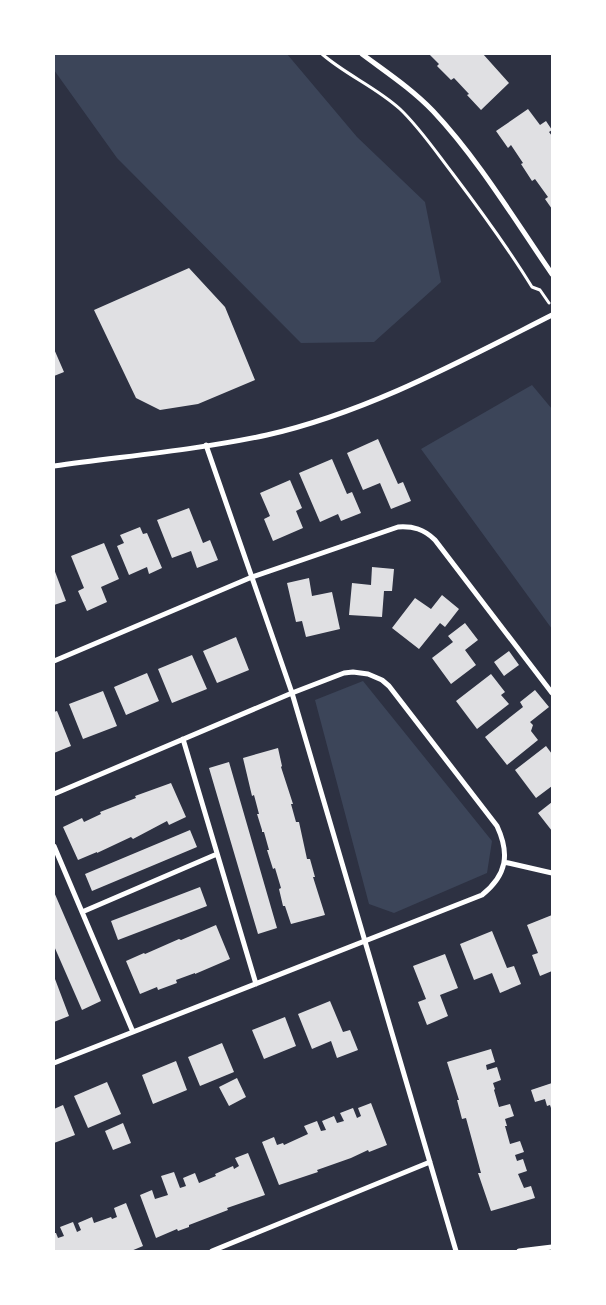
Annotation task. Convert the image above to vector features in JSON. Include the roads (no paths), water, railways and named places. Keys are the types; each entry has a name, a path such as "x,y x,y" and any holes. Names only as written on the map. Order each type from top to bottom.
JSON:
{"street":[{"path":"362,54 413,92 464,146 552,274"},
{"path":"54,466 206,445 268,434 328,417 387,395 443,370 552,315"},
{"path":"206,445 292,693 456,1251"},
{"path":"54,660 252,578 398,527 409,526 419,528 435,540 552,692"},
{"path":"54,794 292,693 353,672 368,674 382,680 389,686 497,826 504,841 504,862 498,878 492,888 482,895 54,1062"},
{"path":"182,739 256,984"},
{"path":"54,846 133,1032"},
{"path":"82,912 217,854"},
{"path":"504,862 552,873"},
{"path":"212,1251 430,1162"},
{"path":"519,1251 552,1247"}]}
